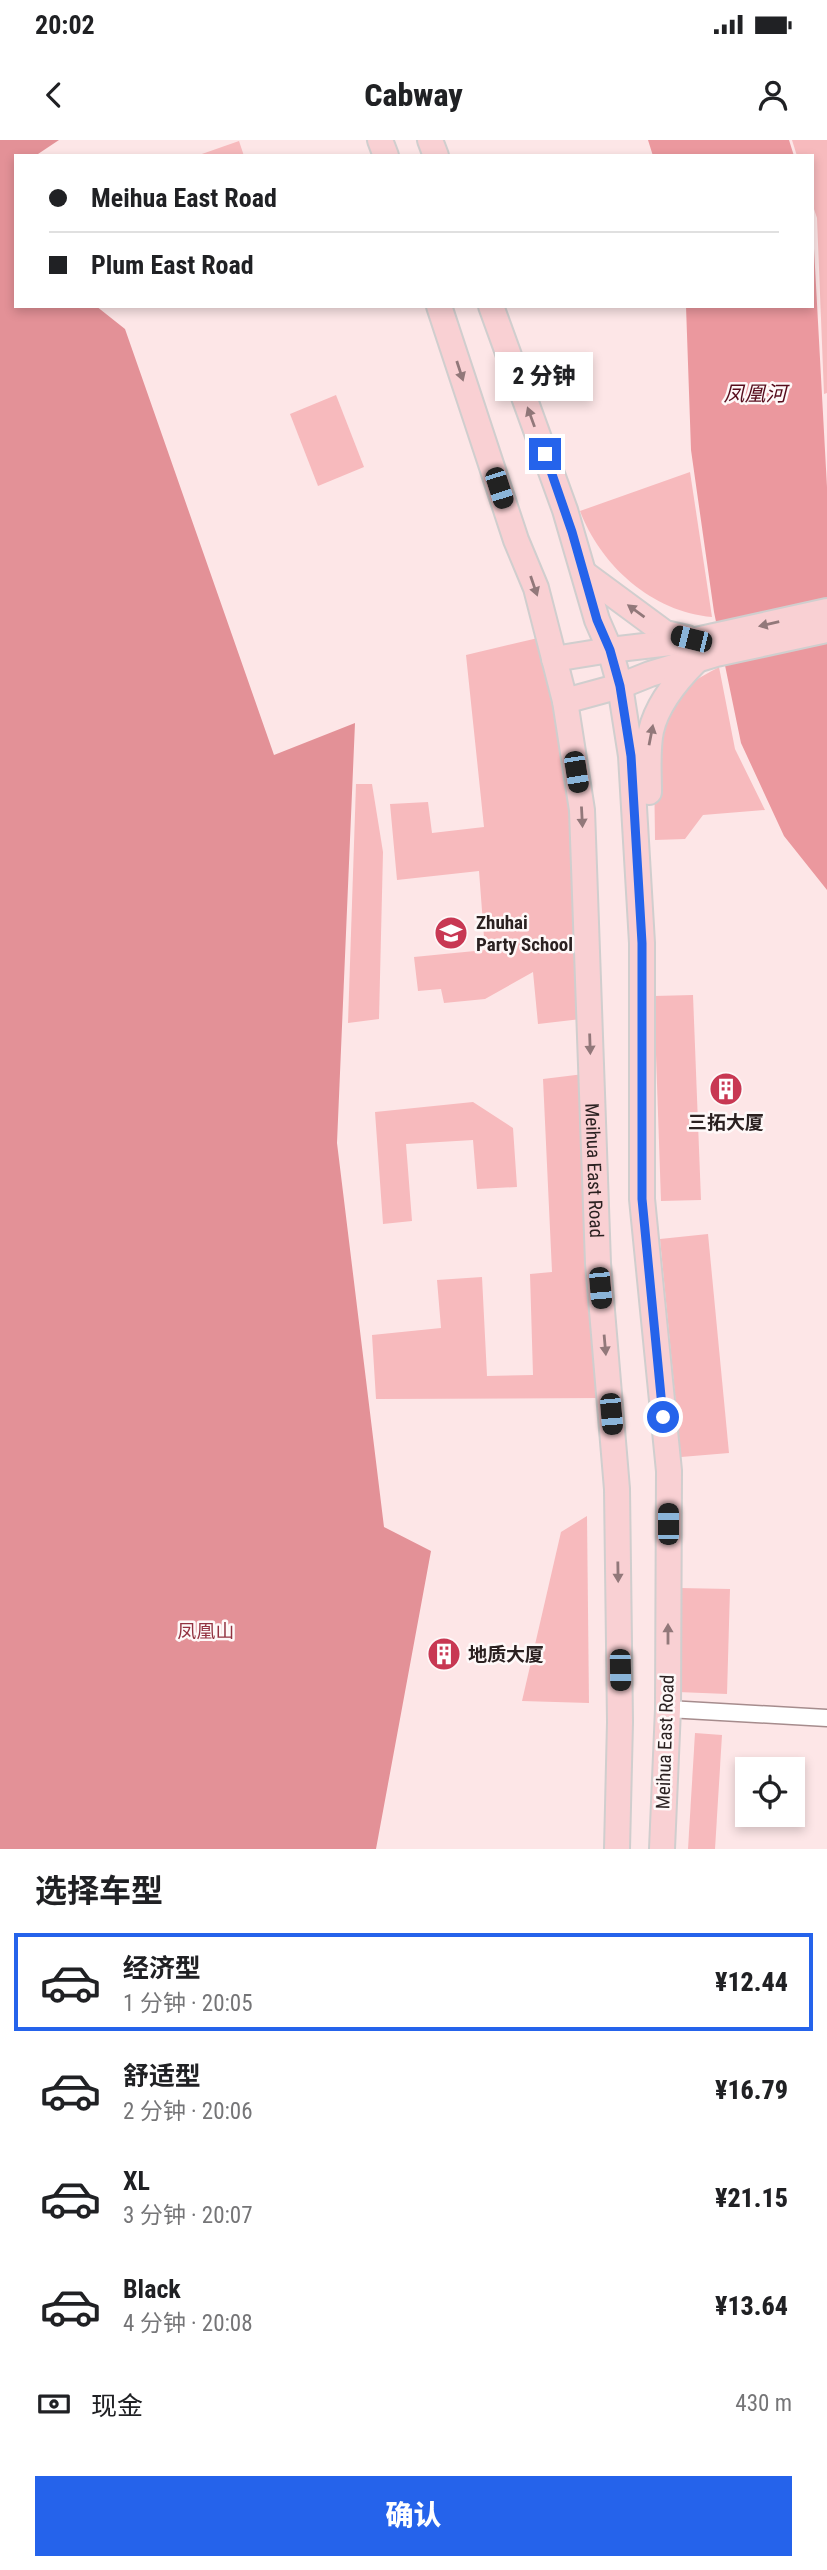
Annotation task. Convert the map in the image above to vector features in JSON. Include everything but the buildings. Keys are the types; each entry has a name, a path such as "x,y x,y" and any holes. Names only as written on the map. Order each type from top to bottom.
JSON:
{"main road":[{"name":"Meihua East Road","path":"440,308 516,540 536,588 565,701 582,810 598,1263 617,1489 620,1722 617,1849"},
{"path":"492,308 565,510 597,620 610,650 620,686 631,756 639,901"},
{"path":"585,574 665,633 704,648"},
{"path":"565,701 620,686 704,648 827,611"},
{"path":"554,659 610,650 704,648 827,630"},
{"path":"639,901 649,827 649,745 652,727 679,679 704,648"},
{"name":"Meihua East Road","path":"639,901 642,943 642,1199 668,1471 667,1709 662,1849"}],"street":[{"path":"667,1709 827,1718"}],"shaded area":[{"path":"792,140 827,140 827,393 824,394 817,218 814,209 814,154 796,154"},
{"path":"239,141 243,154 202,154"},
{"path":"336,395 364,467 318,486 290,414"},
{"path":"690,472 712,617 669,606 631,583 601,550 580,511"},
{"path":"538,638 559,703 570,813 581,1019 538,1024 533,972 485,999 444,1003 441,989 418,991 414,957 485,950 479,871 397,880 390,804 428,802 432,833 484,827 466,655"},
{"path":"719,667 735,749 765,810 703,815 685,839 655,840 656,761 666,724 674,706 690,685"},
{"path":"356,784 372,784 383,852 379,1019 348,1023"},
{"path":"693,995 701,1200 661,1201 654,996"},
{"path":"584,1074 601,1398 376,1399 372,1335 441,1328 437,1280 482,1277 487,1376 533,1375 530,1274 552,1272 543,1079"},
{"path":"473,1102 513,1128 517,1187 477,1189 473,1140 406,1144 412,1221 383,1224 375,1112"},
{"path":"708,1234 729,1453 681,1457 660,1239"},
{"path":"587,1516 589,1703 522,1701 561,1532"},
{"path":"680,1588 730,1589 727,1694 678,1692"},
{"path":"695,1733 722,1735 715,1849 688,1849"}],"green space":[{"name":"凤凰山","path":"0,140 59,140 38,154 14,154 14,308 99,308 125,329 274,755 355,723 337,1143 384,1527 431,1551 376,1849 0,1849"}],"water":[{"path":"648,140 789,140 793,154 652,154"},
{"name":"凤凰河","path":"814,249 827,487 827,890 784,836 741,743 714,612 691,450 686,308 814,308"}],"place":[{"name":"Zhuhai Party School","path":"451,933"},
{"name":"三拓大厦","path":"726,1089"},
{"name":"地质大厦","path":"444,1654"}],"route":[{"path":"545,454 572,532 597,620 610,650 620,686 631,756 642,943 642,1199 663,1417"}]}
